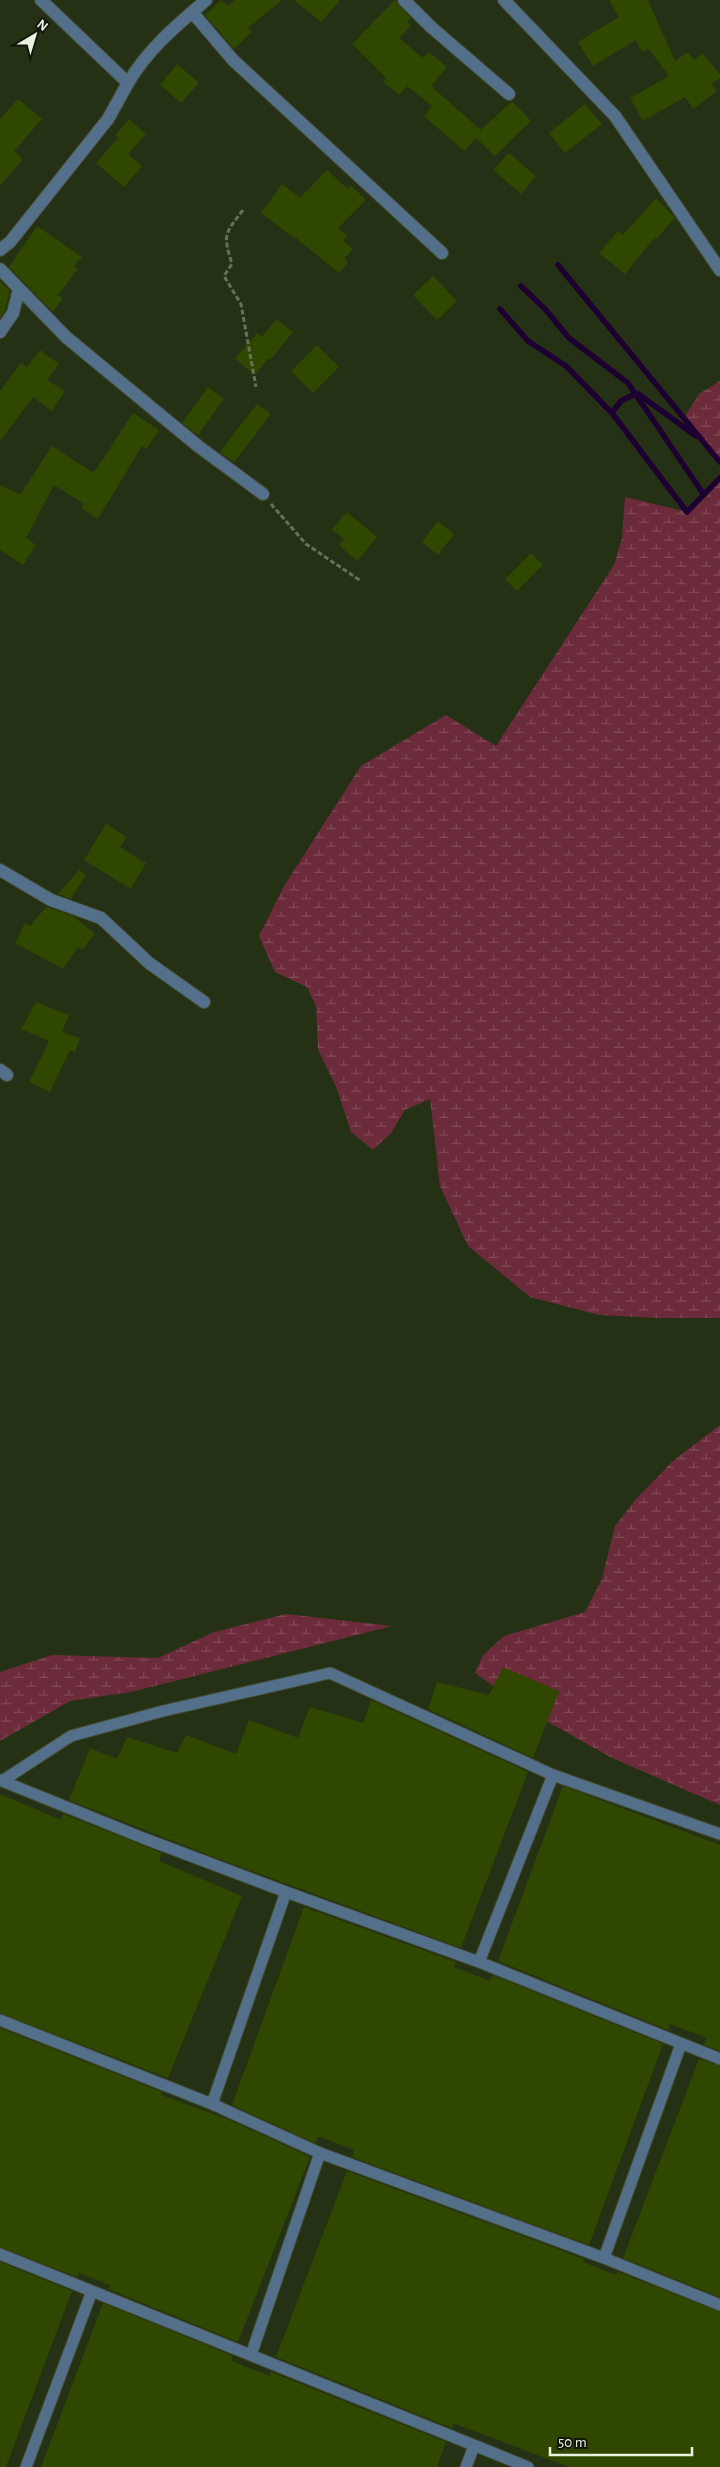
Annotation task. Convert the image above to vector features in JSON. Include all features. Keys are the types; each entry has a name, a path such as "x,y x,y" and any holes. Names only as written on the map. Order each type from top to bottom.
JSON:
{"street":[{"path":"42,0 128,83"},
{"path":"0,250 10,242 108,119 142,60 206,0"},
{"path":"404,0 431,27 509,94"},
{"path":"504,0 615,116 720,270"},
{"path":"192,12 233,60 442,253"},
{"path":"0,268 66,337 198,446 263,494"},
{"path":"0,332 13,313 19,289"},
{"path":"0,870 51,900 101,918 149,963 204,1002"}],"lane":[{"path":"1,1781 71,1736 163,1711 330,1672 553,1775 720,1834"},
{"path":"479,1962 553,1775"},
{"path":"1,1781 143,1838 479,1962 720,2059"},
{"path":"212,2104 286,1892"},
{"path":"0,2020 212,2104 320,2153 604,2258 720,2305"},
{"path":"604,2258 681,2044"},
{"path":"250,2355 320,2153"},
{"path":"0,2254 528,2467"},
{"path":"26,2467 92,2291"},
{"path":"466,2467 474,2446"}],"path":[{"path":"242,210 228,229 225,240 232,264 224,276 241,304 256,387"},
{"path":"263,494 306,544 360,581"}],"green space":[{"path":"720,381 720,462 684,418 699,394"},
{"path":"720,478 720,1318 658,1318 599,1315 530,1297 468,1246 440,1186 430,1099 405,1110 391,1133 373,1150 351,1132 337,1089 318,1049 316,1006 307,987 275,972 259,936 284,886 361,766 446,715 496,746 614,565 622,538 625,497 687,512"},
{"path":"720,1425 720,1805 610,1757 529,1711 475,1673 483,1655 504,1636 585,1612 602,1579 615,1526 636,1499 674,1460"},
{"path":"286,1614 392,1626 131,1692 70,1701 0,1741 0,1672 52,1655 158,1658 214,1632"}],"building":[{"path":"221,0 228,6 235,0 282,0 248,28 252,32 234,49 205,15"},
{"path":"294,0 340,0 321,22"},
{"path":"395,0 411,18 407,22 411,26 399,38 423,58 429,52 447,67 431,86 481,130 512,101 531,121 495,156 476,138 464,151 424,116 432,106 407,86 399,95 383,82 386,78 352,44"},
{"path":"609,0 648,0 675,61 688,52 694,60 703,53 720,75 720,78 712,84 717,91 693,109 685,97 643,121 630,98 669,76 649,49 642,52 636,40 593,66 578,42 619,17"},
{"path":"177,64 199,83 181,103 160,85"},
{"path":"18,99 42,119 14,151 23,159 0,186 0,119"},
{"path":"585,104 602,124 565,153 549,133"},
{"path":"129,119 146,134 128,154 142,166 124,187 96,163 118,138 115,135"},
{"path":"509,153 536,176 521,194 493,170"},
{"path":"327,170 348,189 351,185 366,200 338,228 347,236 343,241 353,249 345,258 348,262 339,273 296,238 261,213 282,184 300,198"},
{"path":"656,198 675,218 656,239 655,237 625,274 599,253 618,231 623,235"},
{"path":"37,226 82,257 74,266 78,269 58,295 63,298 53,312 9,267"},
{"path":"433,276 457,301 437,320 413,295"},
{"path":"0,281 10,291 5,310 0,318"},
{"path":"276,319 293,332 271,359 269,358 254,375 235,358 257,333 262,337"},
{"path":"317,345 339,367 313,393 291,371"},
{"path":"40,350 59,364 47,380 65,391 52,411 33,397 0,441 0,391 21,363 27,367"},
{"path":"208,387 224,399 198,435 182,423"},
{"path":"257,404 271,414 234,462 220,452"},
{"path":"133,413 159,430 147,449 142,446 98,519 81,508 84,504 54,485 26,538 36,545 23,565 0,550 0,485 20,495 52,446 92,472 95,471"},
{"path":"347,512 377,537 357,561 339,545 344,539 332,529"},
{"path":"438,521 454,534 438,555 422,542"},
{"path":"531,553 543,565 517,591 505,579"},
{"path":"106,824 127,837 120,847 146,863 131,889 84,860"},
{"path":"79,870 86,875 71,899 58,894"},
{"path":"46,907 73,916 95,934 82,950 78,947 63,969 15,943 25,923 30,926"},
{"path":"36,1002 69,1015 62,1032 80,1038 75,1052 70,1050 50,1092 29,1082 49,1041 21,1029"},
{"path":"503,1667 559,1691 533,1758 428,1709 437,1682 489,1695"},
{"path":"371,1700 528,1772 461,1948 211,1856 69,1800 90,1748 117,1759 127,1737 177,1753 186,1735 236,1754 249,1720 298,1738 310,1707 363,1723"},
{"path":"563,1786 720,1845 720,2051 704,2045 707,2038 670,2024 668,2030 498,1961"},
{"path":"0,1794 61,1820 63,1814 162,1853 159,1861 242,1896 168,2078 0,2013"},
{"path":"304,1907 456,1962 454,1967 490,1981 492,1975 663,2044 589,2245 352,2157 354,2150 318,2136 315,2143 232,2105"},
{"path":"0,2028 162,2092 161,2095 227,2119 310,2157 238,2342 108,2289 110,2285 79,2273 77,2277 0,2247"},
{"path":"699,2059 720,2066 720,2297 623,2258"},
{"path":"347,2171 584,2259 583,2262 616,2275 618,2272 720,2312 720,2467 569,2467 453,2423 452,2428 276,2357"},
{"path":"0,2262 72,2291 6,2467 0,2467"},
{"path":"103,2303 233,2356 231,2361 270,2376 271,2372 446,2442 437,2467 41,2467"}],"waterway":[{"path":"558,265 720,462"},
{"path":"521,286 546,310 569,338 628,383 704,495"},
{"path":"500,309 528,341 566,366 612,413 687,512 720,478"},
{"path":"612,413 621,401 637,393 696,436"}]}
